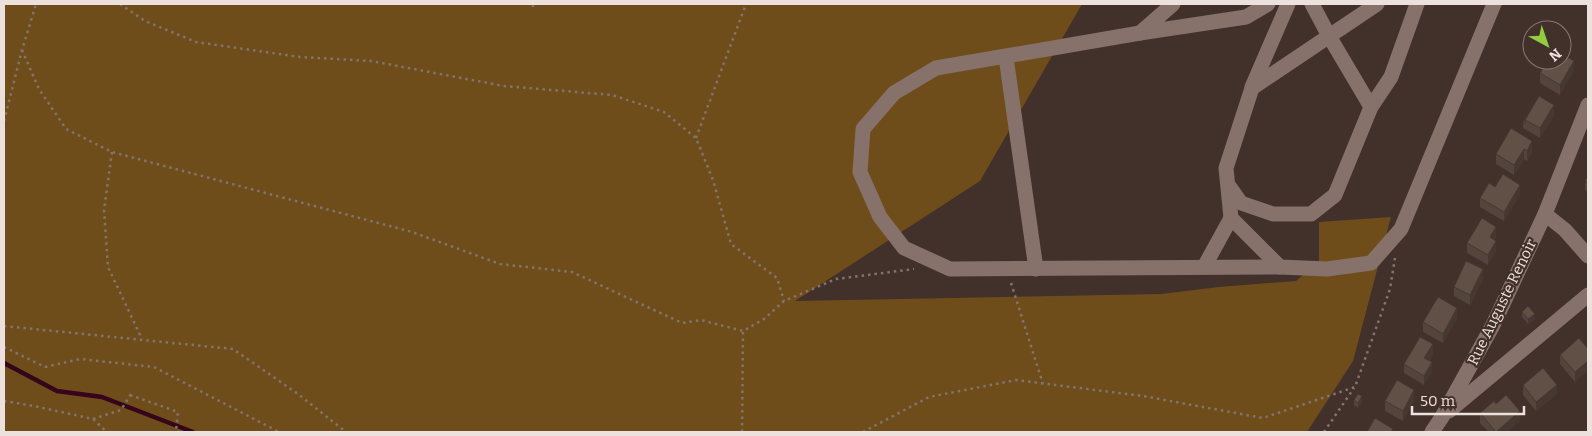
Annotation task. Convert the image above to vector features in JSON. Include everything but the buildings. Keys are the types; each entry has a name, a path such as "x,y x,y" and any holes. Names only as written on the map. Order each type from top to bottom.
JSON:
{"street":[{"path":"1140,33 1172,4"},
{"path":"1268,4 1246,17 936,68 894,93 864,129 860,172 880,217 904,248 950,269 1280,267 1327,269 1371,263 1401,229 1494,4"},
{"path":"1204,268 1231,218 1226,168 1252,88 1288,4"},
{"path":"1312,4 1371,107"},
{"path":"1252,88 1377,4"},
{"path":"1228,184 1241,203 1274,214 1311,214 1335,196 1371,107 1391,77 1417,4"},
{"path":"1006,57 1036,269"},
{"name":"Rue Auguste Renoir","path":"1432,432 1493,324 1545,214 1588,106"},
{"path":"1545,214 1565,230 1588,256"},
{"path":"1231,218 1280,267"},
{"name":"Rue Auguste Renoir","path":"1442,417 1588,295"}],"path":[{"path":"4,121 36,4"},
{"path":"120,4 145,21 196,42 300,57 371,60 504,86 612,95 664,112 696,138 713,180 731,244 777,278 784,301"},
{"path":"696,138 746,4"},
{"path":"22,50 39,89 66,129 112,152 412,232 500,264 572,272 682,323 701,320 743,331 764,319 784,301 836,279 941,265"},
{"path":"112,152 104,210 108,267 142,340"},
{"path":"1324,432 1355,387 1390,289 1396,255"},
{"path":"1007,269 1043,384"},
{"path":"4,326 233,349 298,394 346,432"},
{"path":"742,432 743,331"},
{"path":"4,347 45,367 80,359 154,367 279,432"},
{"path":"863,432 929,398 1016,380 1144,396 1263,418 1355,387"},
{"path":"92,419 121,410 130,394 178,412 176,431 180,432"},
{"path":"4,401 92,419 107,432"}],"shaded area":[{"path":"4,4 1082,4 980,181 795,301 1161,294 1296,281 1319,261 1319,222 1391,217 1353,361 1307,432 6,432 4,431"}],"waterway":[{"path":"4,363 57,391 102,397 193,432"}]}
